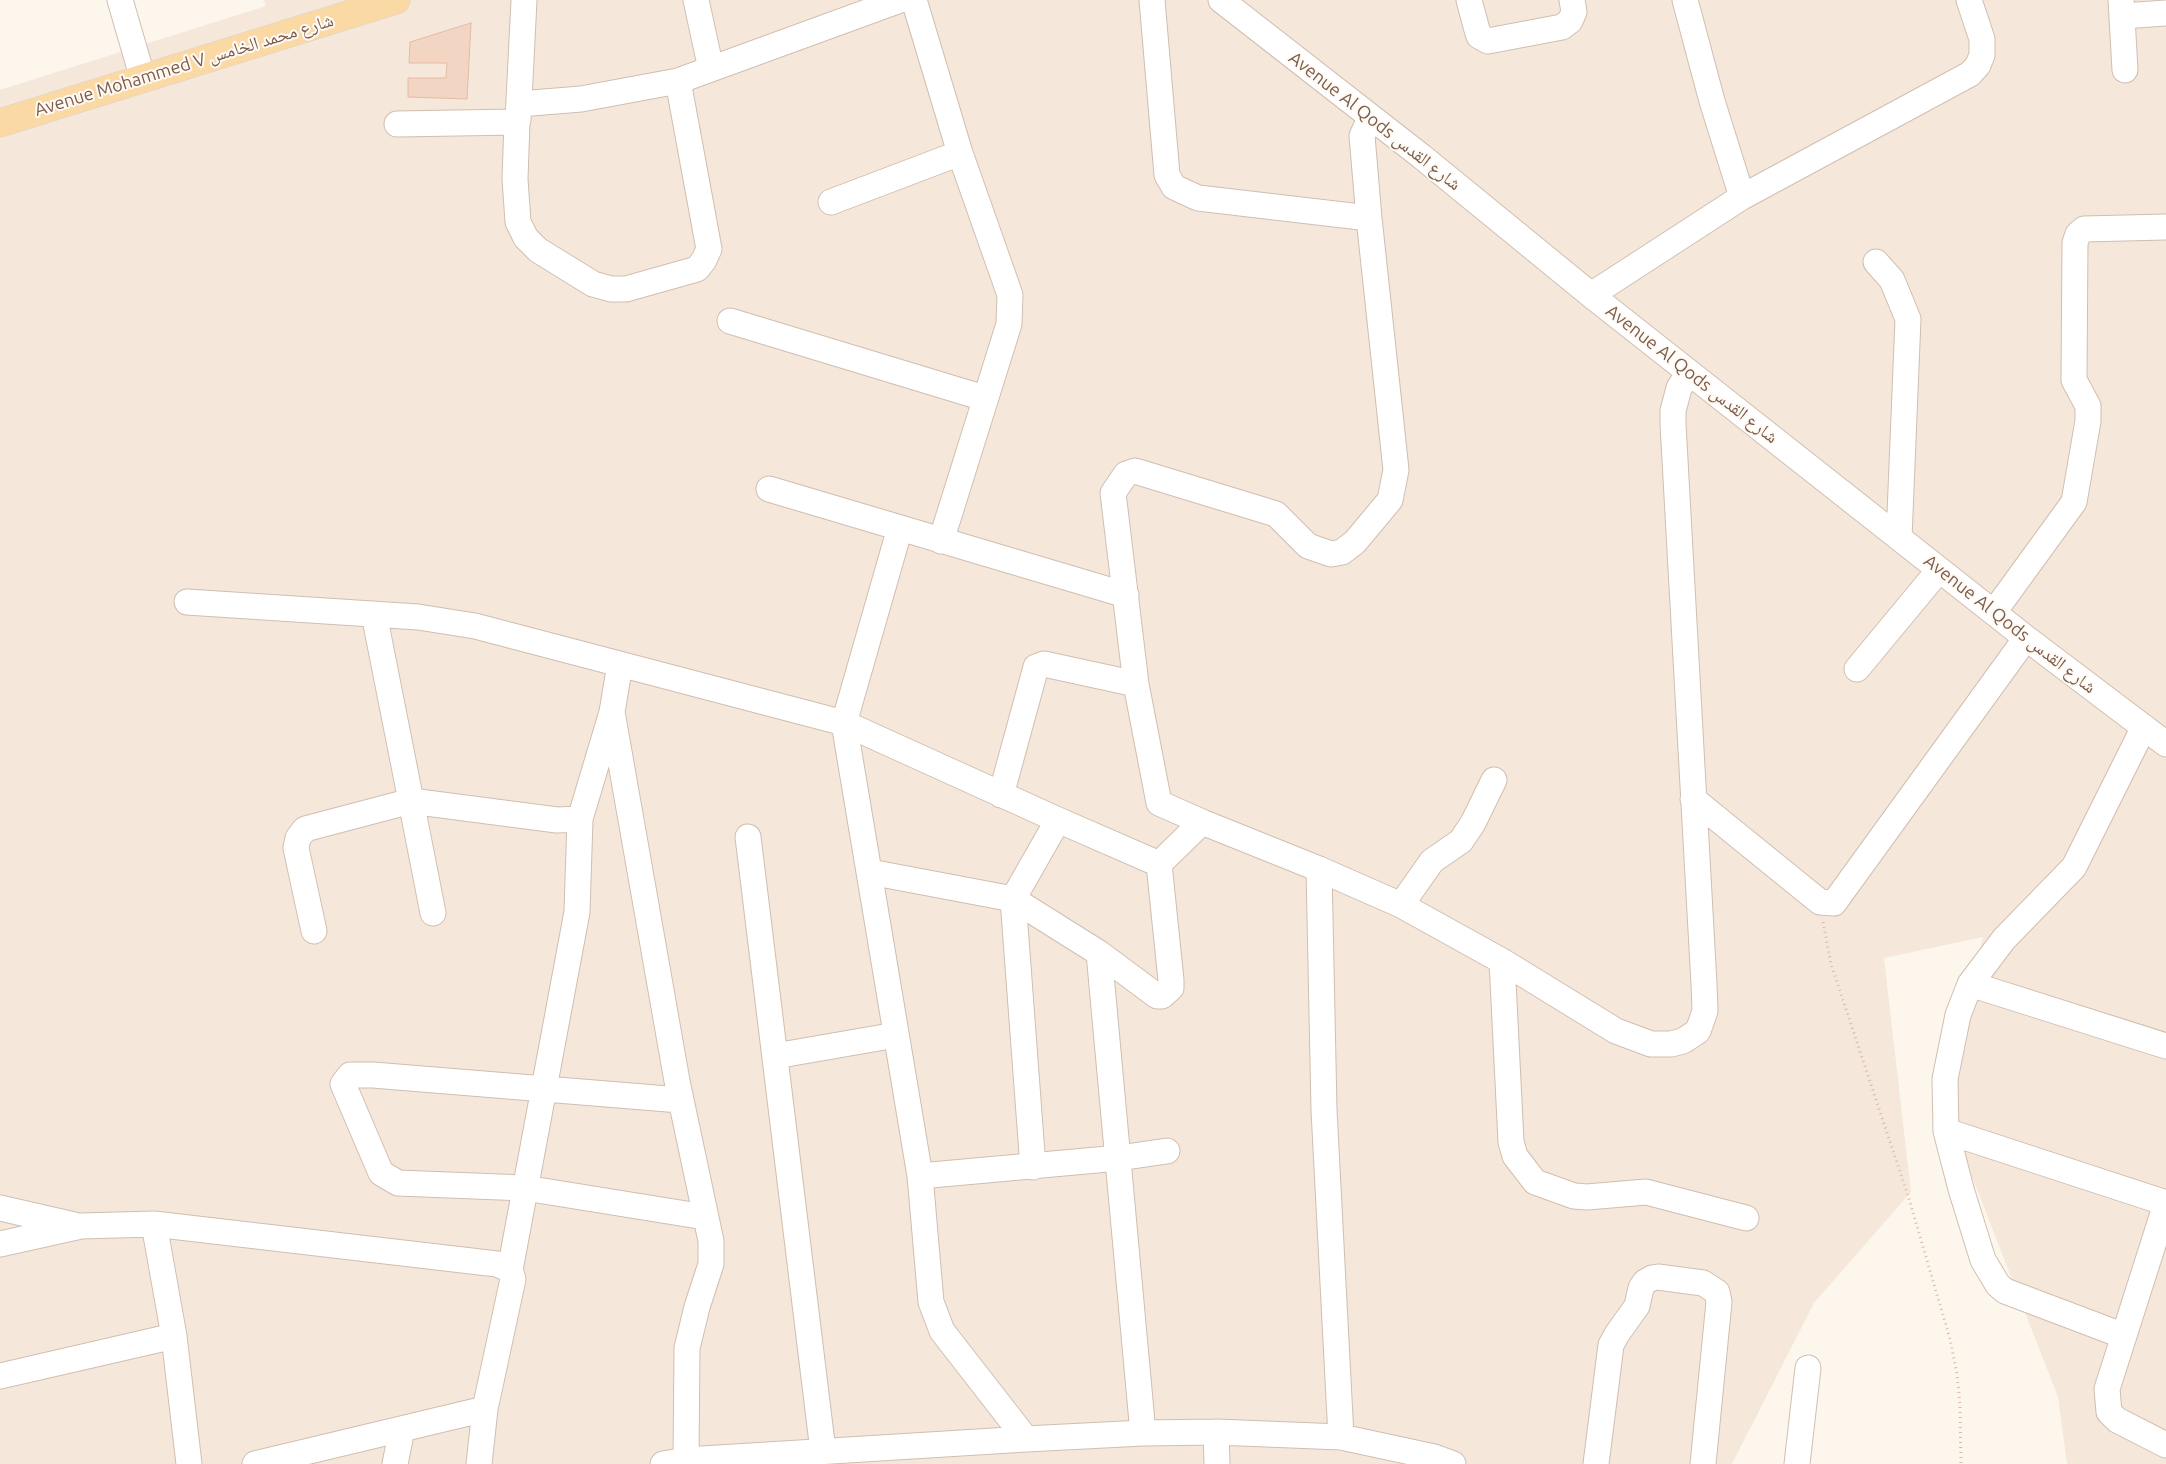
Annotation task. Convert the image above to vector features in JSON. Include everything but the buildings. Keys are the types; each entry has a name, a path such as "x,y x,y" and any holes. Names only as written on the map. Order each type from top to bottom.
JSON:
{"main road":[{"name":"Avenue Mohammed V شارع محمد الخامس","path":"0,123 143,79 341,8 396,0"}],"street":[{"path":"120,0 143,79"},
{"path":"524,0 515,179 518,222 526,238 538,250 593,284 611,289 626,289 668,278 697,269 709,249 678,81"},
{"path":"696,0 711,69"},
{"path":"397,124 518,113 678,81 900,0"},
{"path":"914,0 960,153 1010,295 1008,324 941,541"},
{"path":"1152,0 1167,175 1174,187 1198,198 1369,218"},
{"name":"Avenue Al Qods شارع القدس","path":"1221,0 1421,156 1591,295 2026,638 2166,744"},
{"path":"1469,0 1476,30 1480,36 1488,41 1562,27 1570,21 1574,12 1572,0"},
{"path":"1685,0 1712,100 1742,197"},
{"path":"1591,295 1742,197 1970,74 1978,65 1982,55 1982,39 1969,0"},
{"path":"2125,70 2122,8 2166,13"},
{"path":"1370,118 1362,136 1396,470 1390,500 1355,542 1342,552 1330,554 1308,546 1276,514 1135,471 1126,474 1113,493 1136,684 1159,803 1320,869 1400,905 1502,961 1616,1032 1651,1044 1671,1044 1683,1041 1698,1031 1705,1011 1673,417 1679,388 1689,372"},
{"path":"831,202 960,153"},
{"path":"1994,612 2074,502 2088,421 2088,406 2074,380 2075,243 2078,234 2084,229 2166,227"},
{"path":"1876,262 1892,280 1908,319 1899,538"},
{"path":"730,321 984,398"},
{"path":"769,489 1126,595"},
{"path":"900,528 844,723 920,1176 931,1302 942,1331 1026,1439"},
{"path":"1857,669 1940,570"},
{"path":"187,602 418,617 475,626 844,723 1001,795 1159,864"},
{"path":"374,614 433,912"},
{"path":"1693,798 1820,902 1834,902 2026,638"},
{"path":"479,1464 485,1409 513,1278 510,1270 577,912 580,819 612,712 620,664"},
{"path":"1001,795 1036,667 1044,664 1136,684"},
{"path":"612,712 680,1100 711,1242 711,1264 697,1306 687,1348 674,1462 1026,1439 1143,1433 1216,1432 1341,1437 1434,1457 1453,1464"},
{"path":"2124,1336 2005,1292 1998,1284 1983,1260 1961,1189 1946,1131 1945,1079 1958,1015 1970,984 2004,939 2074,867 2144,727"},
{"path":"1400,905 1432,861 1461,841 1473,823 1494,780"},
{"path":"314,931 296,848 298,838 305,829 411,801 557,820 580,819"},
{"path":"1033,1167 1013,900 1058,820"},
{"path":"1159,864 1202,822"},
{"path":"748,837 823,1451"},
{"path":"870,872 1013,900 1098,953 1157,996 1162,996 1171,988 1159,864"},
{"path":"1320,869 1324,1110 1341,1437"},
{"path":"1098,953 1143,1433"},
{"path":"1502,961 1511,1142 1515,1156 1535,1182 1574,1196 1587,1198 1646,1192 1746,1218"},
{"path":"1970,984 2166,1046"},
{"path":"775,1056 896,1035"},
{"path":"680,1100 373,1075 350,1075 343,1084 381,1173 398,1183 526,1188 705,1217"},
{"path":"1946,1131 2166,1203 2107,1389 2109,1412 2117,1420 2166,1445"},
{"path":"920,1176 1033,1167 1167,1151"},
{"path":"0,1208 81,1226"},
{"path":"0,1244 81,1226 154,1224 497,1264 510,1270"},
{"path":"154,1224 174,1336 189,1464"},
{"path":"1596,1464 1611,1345 1637,1306 1641,1288 1645,1282 1658,1277 1703,1283 1717,1292 1719,1302 1703,1464"},
{"path":"0,1376 174,1336"},
{"path":"1797,1464 1808,1368"},
{"path":"255,1464 485,1409"},
{"path":"395,1464 402,1429"},
{"path":"1216,1432 1217,1464"}],"path":[{"path":"1820,902 1824,934 1831,964 1909,1199 1950,1338 1957,1374 1960,1404 1961,1464"}],"shaded area":[{"path":"264,0 2166,0 2166,1464 2067,1464 2058,1397 1944,1105 1983,937 1884,958 1911,1192 1814,1303 1732,1464 0,1464 0,90 266,6"}]}
